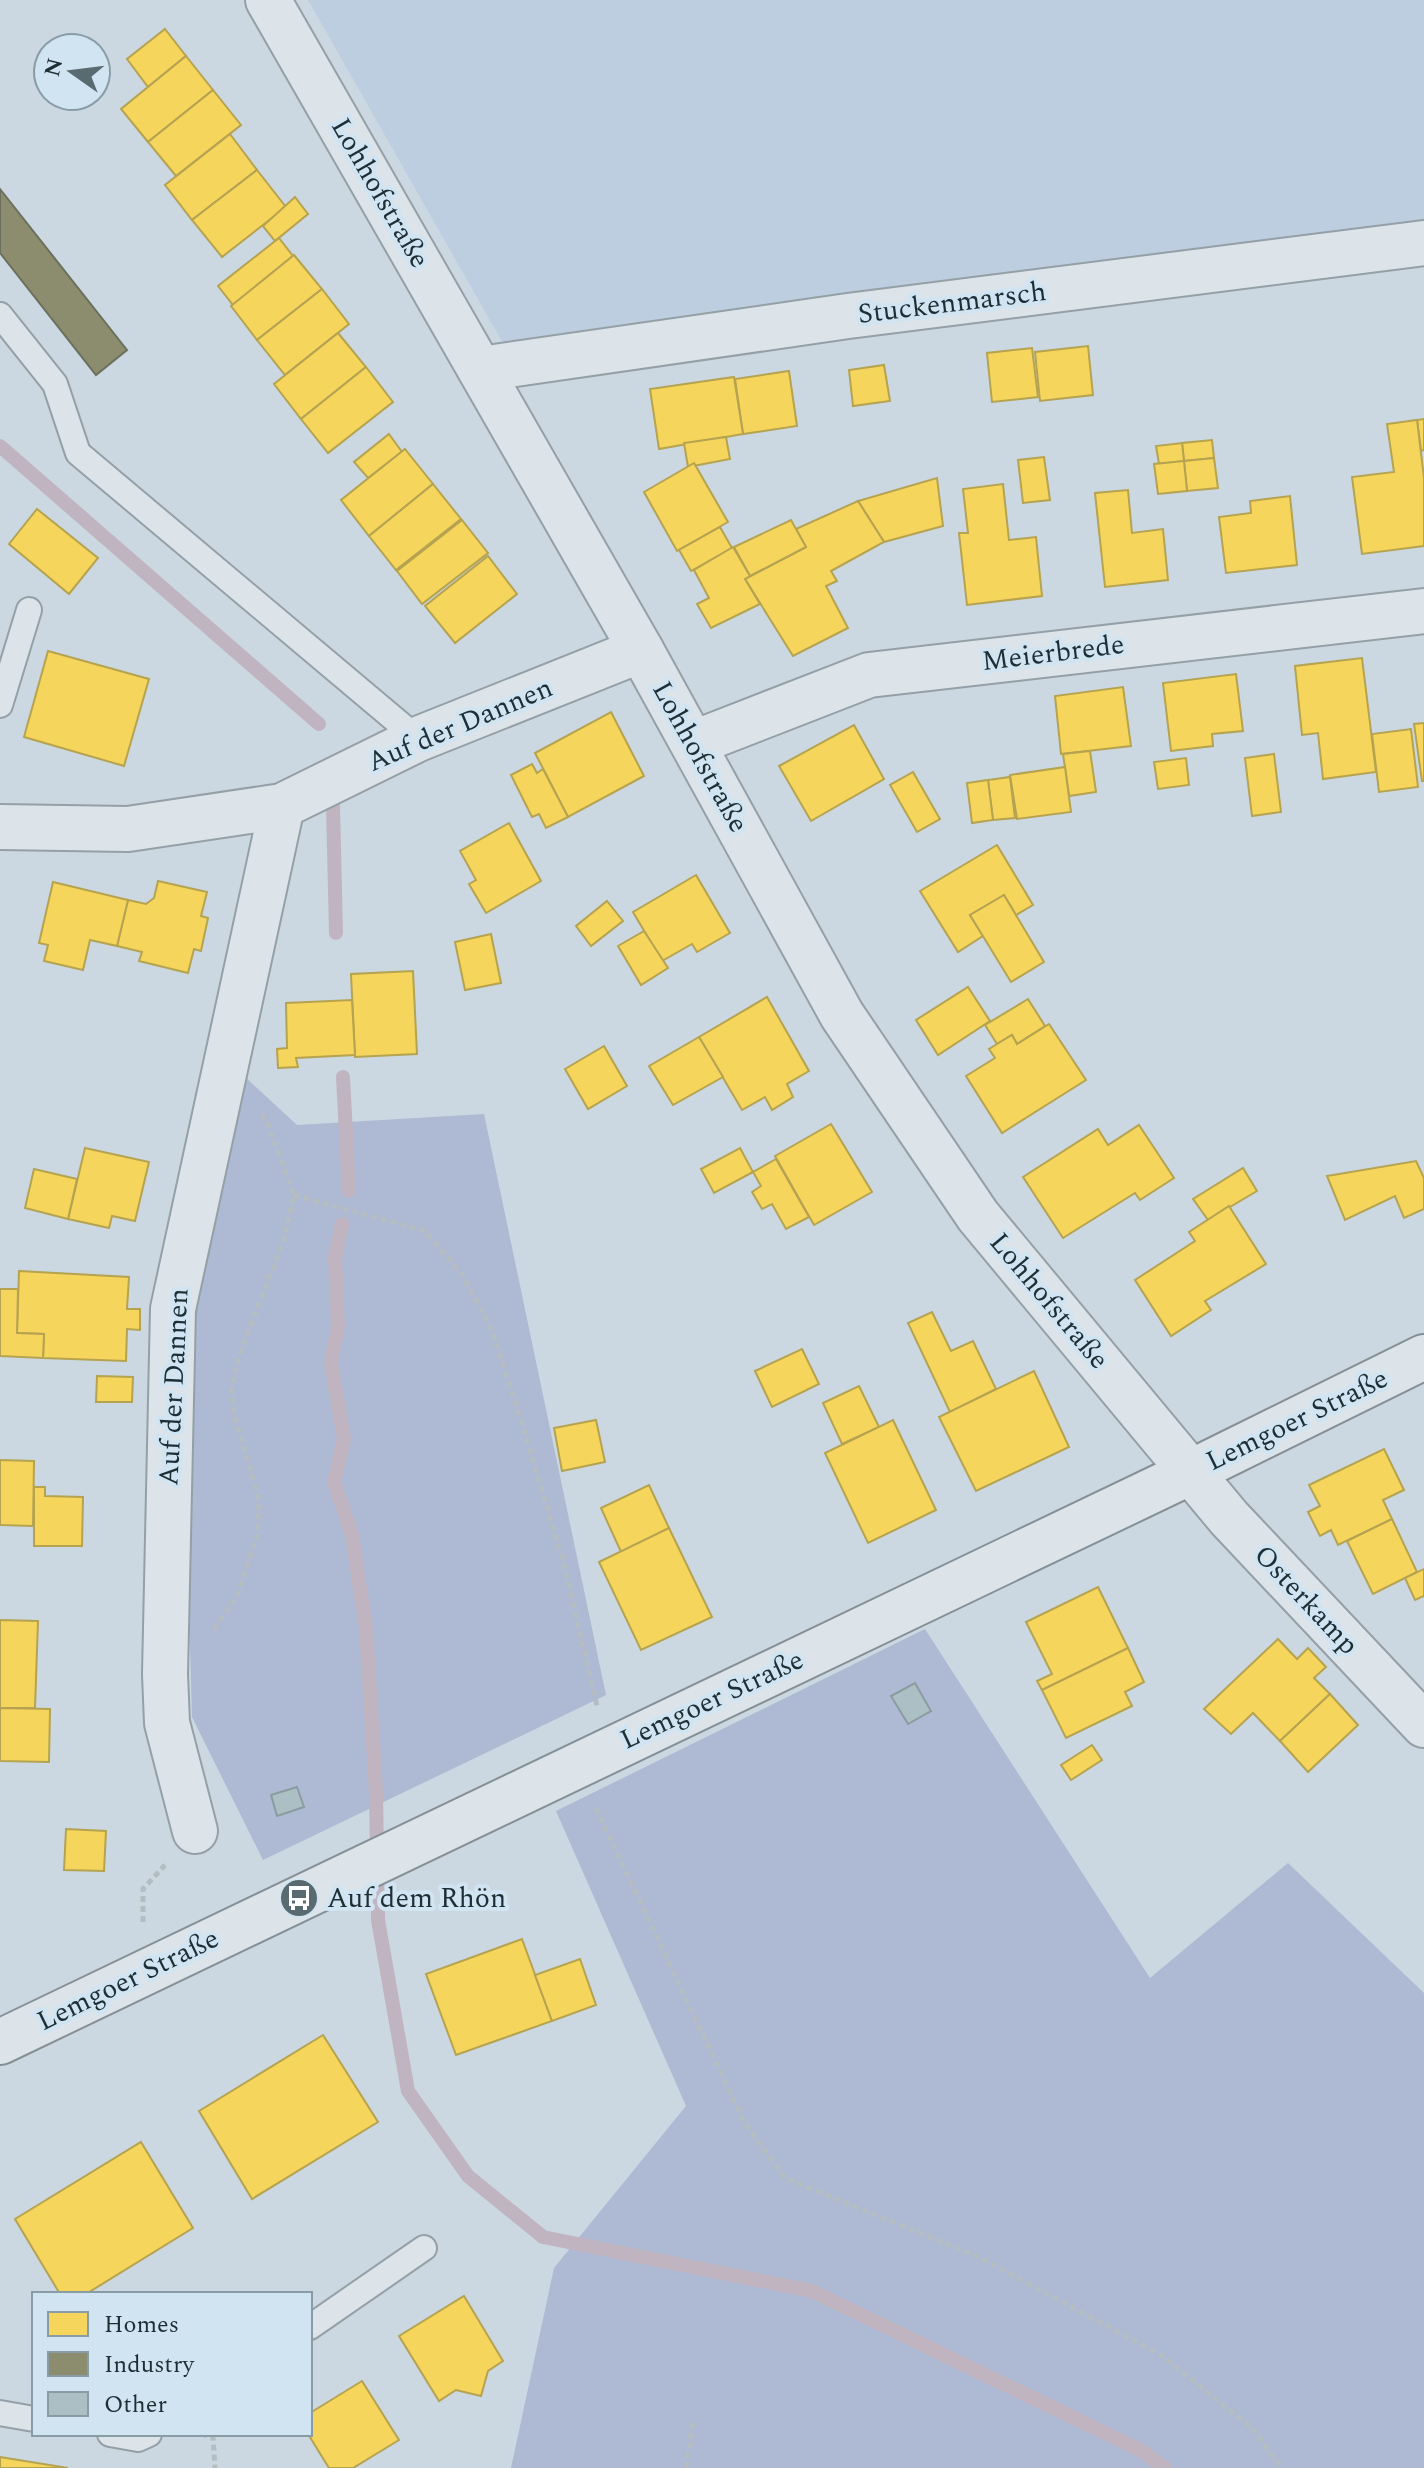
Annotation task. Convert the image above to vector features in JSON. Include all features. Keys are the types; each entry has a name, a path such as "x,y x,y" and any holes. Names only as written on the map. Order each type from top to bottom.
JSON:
{"street":[{"name":"Lohhofstraße","path":"268,0 694,743 842,1015 978,1216 1193,1471"},
{"name":"Stuckenmarsch","path":"481,369 848,316 1424,243"},
{"name":"Meierbrede","path":"694,743 869,675 1424,611"},
{"name":"Auf der Dannen","path":"0,827 128,829 282,806 418,739 641,650"},
{"name":"Auf der Dannen","path":"195,1831 167,1723 165,1674 173,1309 282,806"},
{"name":"Lemgoer Straße","path":"0,2042 1193,1471 1424,1357"},
{"name":"Osterkamp","path":"1193,1471 1229,1518 1424,1725"}],"lane":[{"path":"0,315 55,384 78,453 418,739"},
{"path":"0,705 29,610"},
{"path":"312,2326 424,2248"},
{"path":"0,2413 32,2419"},
{"path":"121,2436 138,2439 145,2436"}],"path":[{"path":"165,1674 183,1667 237,1596 257,1536 259,1499 233,1411 232,1388 238,1359 283,1242 294,1195 266,1119 224,1083"},
{"path":"294,1195 425,1231 462,1274 491,1328 564,1564 592,1757 744,2122 785,2178 979,2257 1161,2355 1252,2428 1282,2468"},
{"path":"164,1962 143,1929 143,1889 195,1831"},
{"path":"686,2468 693,2422"},
{"path":"209,2436 213,2437 215,2468"}],"shaded area":[{"path":"308,0 1424,0 1424,231 504,345"},
{"path":"245,1077 297,1125 484,1114 606,1695 263,1860 192,1717 183,1395 207,1246"},
{"path":"925,1629 1150,1978 1288,1863 1424,1993 1424,2468 511,2468 554,2268 686,2106 556,1811"}],"building: Homes":[{"path":"165,29 186,56 148,87 127,59"},
{"path":"186,56 213,90 148,142 121,109"},
{"path":"213,90 241,125 176,176 148,142"},
{"path":"230,134 257,170 192,220 165,185"},
{"path":"257,170 286,207 222,257 192,220"},
{"path":"295,197 308,214 275,241 263,226"},
{"path":"279,238 293,256 233,305 218,286"},
{"path":"294,255 322,289 257,340 231,306"},
{"path":"322,289 349,324 285,375 257,340"},
{"path":"338,333 366,367 301,419 274,384"},
{"path":"1088,346 1093,395 1040,401 1035,352"},
{"path":"1032,348 1038,397 992,402 987,353"},
{"path":"884,365 890,401 853,406 849,370"},
{"path":"366,367 393,402 328,453 301,419"},
{"path":"789,371 797,426 743,434 735,379"},
{"path":"734,377 743,434 659,449 650,389"},
{"path":"1424,419 1424,450 1421,451 1417,420"},
{"path":"1417,420 1424,478 1424,546 1362,554 1352,477 1394,472 1387,424"},
{"path":"389,434 402,452 368,478 354,462"},
{"path":"726,437 730,459 688,467 684,443"},
{"path":"1212,440 1214,458 1184,461 1182,443"},
{"path":"1182,443 1184,461 1159,464 1156,446"},
{"path":"405,449 433,484 369,536 341,500"},
{"path":"1044,457 1050,500 1023,503 1018,460"},
{"path":"1214,458 1218,488 1187,491 1184,461"},
{"path":"1184,461 1187,491 1158,494 1154,464"},
{"path":"694,463 728,522 677,551 644,492"},
{"path":"937,478 943,526 884,542 858,501"},
{"path":"433,484 461,519 396,570 369,536"},
{"path":"1003,484 1009,540 1036,537 1042,596 967,605 959,533 968,533 963,489"},
{"path":"1128,490 1132,533 1163,529 1168,580 1105,587 1095,493"},
{"path":"1290,496 1297,565 1226,573 1219,517 1251,513 1250,501"},
{"path":"858,501 884,542 831,571 837,581 826,586 848,628 793,656 745,579 806,547 796,529"},
{"path":"37,509 98,558 69,594 9,544"},
{"path":"462,520 488,553 422,604 397,571"},
{"path":"791,520 806,547 750,576 734,547"},
{"path":"720,527 732,548 691,571 679,550"},
{"path":"733,547 750,576 745,579 760,604 711,628 697,604 709,598 694,570"},
{"path":"488,556 517,594 455,643 425,606"},
{"path":"48,651 149,679 124,766 24,737"},
{"path":"1362,658 1376,772 1323,779 1318,733 1302,735 1295,666"},
{"path":"1236,674 1243,731 1212,734 1213,746 1171,751 1163,683"},
{"path":"1123,687 1131,746 1061,754 1055,696"},
{"path":"611,712 644,776 568,817 535,753"},
{"path":"1424,723 1424,781 1422,781 1414,724"},
{"path":"854,725 884,779 811,821 779,766"},
{"path":"1411,729 1418,787 1379,792 1372,734"},
{"path":"1090,751 1096,792 1069,796 1063,754"},
{"path":"1274,754 1281,812 1252,816 1245,758"},
{"path":"1186,758 1189,785 1158,789 1154,762"},
{"path":"532,764 537,773 543,769 568,817 546,828 539,814 532,817 511,775"},
{"path":"1065,767 1071,812 1017,819 1010,775"},
{"path":"913,772 940,819 917,832 890,785"},
{"path":"1010,777 1015,818 993,820 988,780"},
{"path":"988,780 993,820 972,823 967,783"},
{"path":"509,823 541,881 486,913 469,884 476,880 460,851"},
{"path":"997,845 1033,905 1016,915 1004,895 970,915 983,936 958,952 920,891"},
{"path":"696,875 730,933 697,952 692,944 662,961 633,912"},
{"path":"158,881 207,892 201,916 208,918 201,951 194,949 188,973 139,961 142,952 117,946 128,900 146,904 154,898"},
{"path":"53,882 128,900 117,946 90,940 83,970 44,961 48,945 39,943"},
{"path":"1004,895 1044,962 1011,982 970,915"},
{"path":"607,901 623,921 591,946 576,926"},
{"path":"644,931 668,968 641,985 618,946"},
{"path":"491,934 501,983 465,990 455,942"},
{"path":"413,971 417,1054 355,1057 351,974"},
{"path":"968,987 990,1021 938,1055 916,1020"},
{"path":"767,997 809,1071 787,1084 793,1097 772,1110 765,1097 742,1110 699,1037"},
{"path":"1028,999 1045,1026 1017,1044 1012,1035 997,1044 985,1025"},
{"path":"352,1000 355,1055 296,1058 298,1067 278,1068 277,1049 287,1048 286,1003"},
{"path":"1049,1024 1086,1080 1002,1133 966,1076 995,1058 989,1049 1012,1035 1017,1044"},
{"path":"699,1037 723,1077 673,1105 649,1066"},
{"path":"604,1046 627,1086 588,1109 565,1069"},
{"path":"831,1124 872,1192 814,1225 775,1156"},
{"path":"1139,1125 1174,1178 1140,1200 1135,1193 1063,1238 1023,1177 1098,1129 1108,1145"},
{"path":"85,1148 149,1162 135,1221 112,1216 109,1228 68,1219"},
{"path":"740,1148 753,1172 714,1193 701,1169"},
{"path":"776,1159 809,1217 786,1229 772,1204 762,1209 752,1192 761,1186 753,1172"},
{"path":"1416,1161 1424,1178 1424,1209 1404,1218 1395,1196 1345,1220 1327,1176"},
{"path":"1243,1168 1257,1191 1208,1220 1193,1199"},
{"path":"34,1169 77,1179 68,1219 25,1208"},
{"path":"1229,1206 1266,1264 1205,1301 1211,1310 1171,1336 1135,1280 1195,1241 1189,1232"},
{"path":"19,1271 129,1277 127,1309 140,1309 140,1330 127,1329 126,1361 43,1358 44,1334 17,1333"},
{"path":"0,1289 18,1289 17,1333 44,1334 43,1358 0,1356"},
{"path":"932,1312 951,1351 973,1341 996,1389 950,1412 908,1323"},
{"path":"802,1349 819,1384 772,1407 755,1371"},
{"path":"1034,1371 1069,1447 976,1491 939,1417"},
{"path":"97,1376 133,1377 132,1402 96,1402"},
{"path":"859,1386 879,1427 842,1444 823,1403"},
{"path":"596,1420 605,1462 562,1471 554,1428"},
{"path":"893,1420 936,1510 868,1543 825,1453"},
{"path":"1384,1449 1404,1490 1383,1500 1392,1519 1338,1545 1331,1530 1320,1536 1308,1512 1320,1506 1309,1485"},
{"path":"0,1460 34,1461 33,1526 0,1525"},
{"path":"649,1485 669,1528 621,1552 601,1508"},
{"path":"34,1487 45,1487 45,1496 83,1497 82,1546 34,1546"},
{"path":"1392,1519 1417,1572 1373,1594 1347,1541"},
{"path":"669,1528 712,1617 641,1650 599,1562"},
{"path":"1424,1569 1424,1596 1415,1600 1405,1578"},
{"path":"1098,1587 1128,1648 1042,1690 1037,1681 1052,1674 1026,1622"},
{"path":"0,1620 38,1621 35,1708 0,1708"},
{"path":"1278,1639 1297,1659 1308,1648 1326,1667 1314,1678 1330,1694 1280,1741 1253,1713 1231,1734 1204,1709"},
{"path":"1128,1648 1144,1682 1125,1692 1132,1706 1066,1738 1042,1690"},
{"path":"1330,1694 1358,1725 1308,1772 1280,1741"},
{"path":"0,1708 50,1709 49,1762 0,1761"},
{"path":"1092,1745 1102,1760 1071,1780 1061,1765"},
{"path":"66,1829 106,1831 104,1871 64,1870"},
{"path":"522,1939 552,2021 456,2055 426,1974"},
{"path":"580,1959 596,2005 552,2021 535,1975"},
{"path":"323,2035 378,2122 252,2199 199,2111"},
{"path":"141,2142 193,2228 89,2292 59,2292 15,2219"},
{"path":"464,2296 503,2361 488,2371 481,2396 456,2390 439,2401 399,2336"},
{"path":"362,2381 399,2440 353,2468 329,2468 309,2436 312,2436 312,2412"},
{"path":"0,2457 68,2468 0,2468"}],"building: Industry":[{"path":"0,189 127,350 96,375 0,253"}],"building: Other":[{"path":"915,1683 931,1711 908,1724 891,1696"},
{"path":"297,1787 304,1807 277,1816 271,1795"}],"waterway":[{"path":"0,446 319,724"},
{"path":"333,806 336,933"},
{"path":"343,1077 349,1191"},
{"path":"342,1224 335,1257 338,1327 331,1362 344,1439 334,1482 352,1535 366,1628 376,1792 378,1920 408,2091 468,2176 543,2237 812,2291 1140,2450 1165,2468"}],"place":[{"name":"Auf dem Rhön","path":"299,1898"}]}
